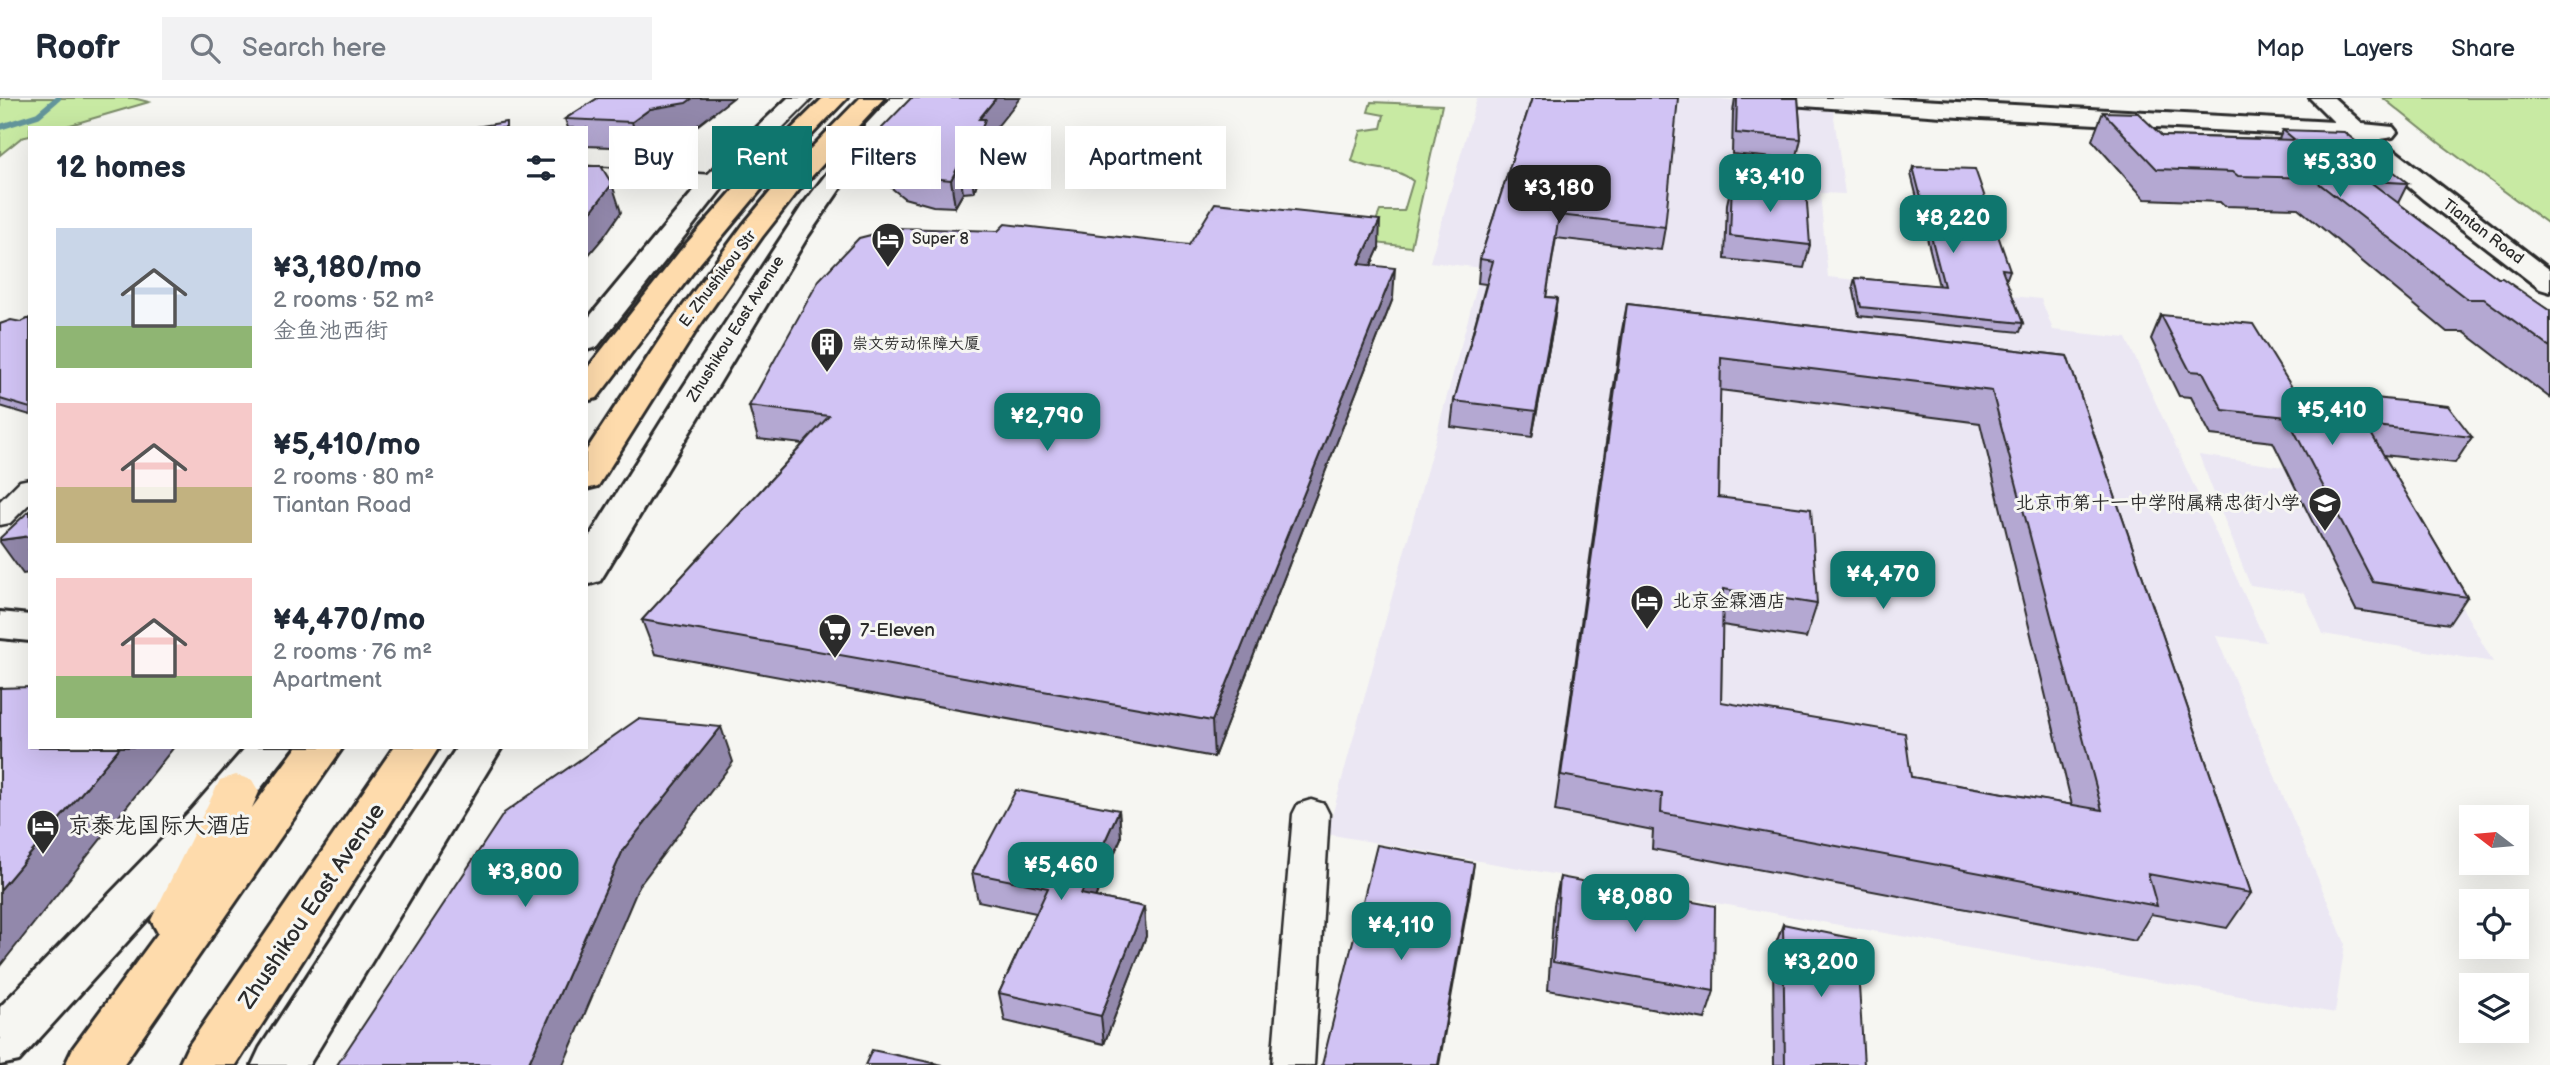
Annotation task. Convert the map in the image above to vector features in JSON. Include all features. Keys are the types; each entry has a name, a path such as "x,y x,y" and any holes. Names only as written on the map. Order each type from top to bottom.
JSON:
{"main road":[{"path":"588,388 690,257 757,178 836,98"},
{"name":"E. Zhushikou Str","path":"588,476 674,338 730,259 803,171 873,98"},
{"path":"92,1065 320,749"},
{"name":"Zhushikou East Avenue","path":"206,1065 416,749"},
{"path":"132,1012 236,792"}],"street":[{"path":"773,126 802,98"},
{"name":"Zhushikou East Avenue","path":"588,570 802,224 839,174 904,98"},
{"path":"1790,98 1942,109 2360,120"},
{"path":"1951,98 2360,120"},
{"name":"Tiantan Road","path":"2321,98 2360,120 2550,259"},
{"name":"Tiantan Road","path":"2360,120 2471,225 2550,283"},
{"path":"588,173 712,181"},
{"path":"588,339 712,185"},
{"path":"0,493 28,476"},
{"path":"0,517 28,489"},
{"path":"0,625 28,628"},
{"path":"0,1044 40,998 236,792 269,749"},
{"path":"279,1065 479,749"},
{"path":"1293,1065 1311,814"}],"shaded area":[{"path":"1477,98 1711,98 1833,110 1845,194 1820,193 1828,277 2041,299 2053,330 2126,338 2266,642 2216,636 2345,943 2335,1013 1327,834 1482,268 1430,262"},
{"name":"北京市第十一中学附属精忠街小学","path":"2199,455 2391,482 2493,662 2323,634 2305,593 2250,585"}],"green space":[{"path":"0,98 133,98 149,102 67,126 28,126 28,136 21,138 0,155"},
{"path":"2383,98 2550,98 2550,225 2438,142"},
{"path":"1371,102 1442,105 1411,247 1357,241 1376,221 1380,211 1404,211 1413,181 1398,173 1352,161 1361,131 1381,128 1384,115 1368,112"}],"building":[{"path":"598,98 693,98 686,103 650,109 632,122 565,119"},
{"path":"911,98 996,98 979,119 985,119 983,126 955,126 955,172 951,180 941,179 941,126 884,126"},
{"path":"1532,98 1678,98 1665,227 1559,215 1546,297 1557,298 1536,411 1454,401 1493,261 1480,259"},
{"path":"1737,98 1798,98 1801,139 1736,133"},
{"path":"2103,112 2138,113 2162,136 2295,140 2283,130 2344,132 2408,183 2369,181 2498,278 2502,278 2550,311 2550,347 2484,299 2467,299 2312,178 2238,176 2233,172 2157,169"},
{"path":"506,122 506,126 482,126"},
{"path":"588,166 601,166 609,179 609,188 588,215"},
{"path":"1913,167 1975,169 2010,270 2002,269 2023,323 1861,307 1855,278 1944,286"},
{"path":"1732,182 1806,190 1810,245 1730,236"},
{"path":"1215,203 1380,220 1359,264 1395,268 1212,721 642,620 829,416 749,406 819,280 859,238 898,228 998,231 1005,224 1189,245"},
{"name":"北京金霖酒店","path":"1627,304 2067,356 2251,893 2148,874 2157,906 1661,813 1662,794 1561,775","holes":["1721,358 1992,391 2102,810 1911,777 1905,733 1721,702 1723,589 1817,604 1811,509 1718,497"]},
{"path":"2161,315 2253,324 2293,389 2448,406 2472,437 2366,425 2467,597 2373,582 2287,417 2223,410 2203,372 2190,371"},
{"path":"28,319 28,407 0,399 0,324 11,320 21,322"},
{"path":"28,512 28,536 0,538"},
{"path":"28,687 28,749 118,749 0,890 0,688"},
{"path":"638,719 721,727 623,850 528,1065 337,1065 504,813"},
{"path":"1016,790 1119,810 1081,894 1144,907 1101,1016 999,993 1048,888 972,873"},
{"path":"1377,845 1474,863 1438,1065 1322,1065"},
{"path":"1560,877 1715,906 1714,991 1553,962"},
{"path":"1783,924 1856,939 1864,1065 1785,1065"},
{"path":"872,1050 943,1065 865,1065"}],"waterway":[{"path":"0,127 38,115 58,98"}],"place":[{"name":"Super 8","path":"888,269"},
{"name":"崇文劳动保障大厦","path":"827,374"},
{"name":"北京市第十一中学附属精忠街小学","path":"2325,533"},
{"name":"北京金霖酒店","path":"1647,631"},
{"name":"7-Eleven","path":"835,660"},
{"name":"京泰龙国际大酒店","path":"43,856"}]}
